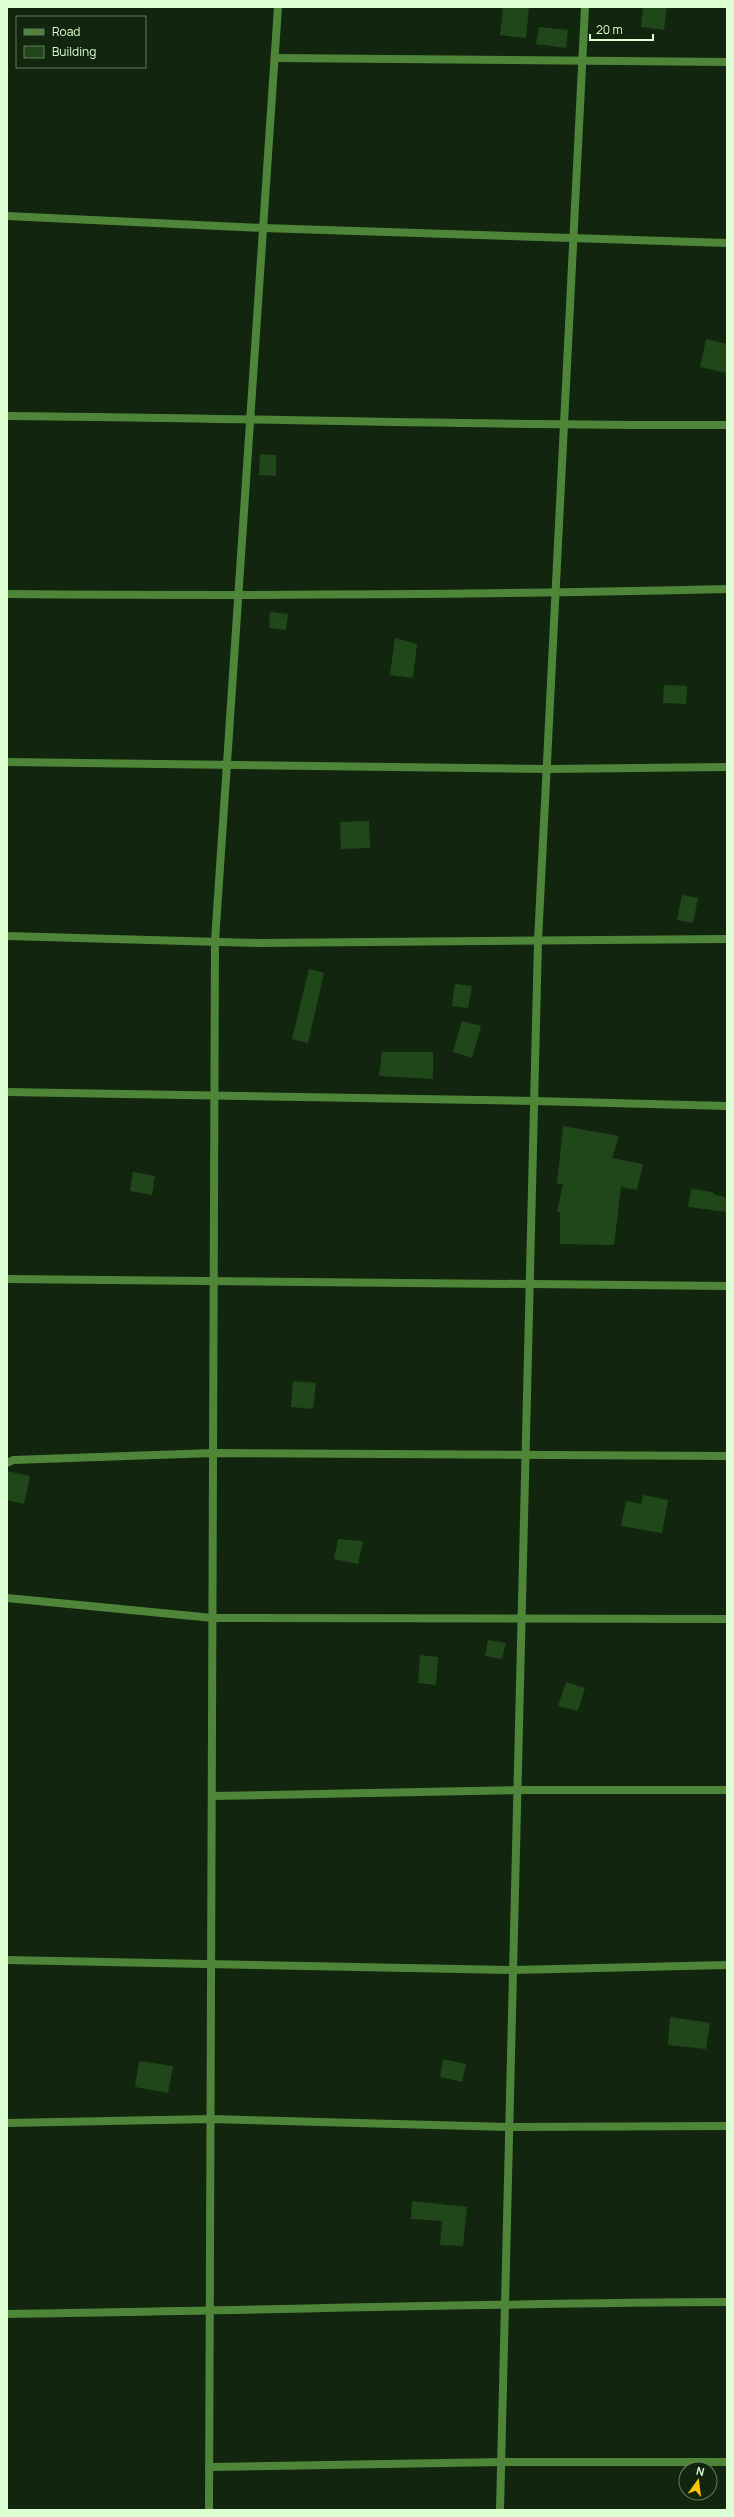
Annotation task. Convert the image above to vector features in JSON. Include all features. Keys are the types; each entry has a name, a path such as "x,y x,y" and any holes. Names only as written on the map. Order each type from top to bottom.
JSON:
{"street":[{"path":"209,2510 215,941 278,7"},
{"path":"500,2510 538,941 566,426 584,62 585,7"},
{"path":"274,58 584,62 727,62"},
{"path":"7,216 263,228 727,243"},
{"path":"7,416 250,418 566,426 727,426"},
{"path":"7,594 238,595 556,593 727,590"},
{"path":"7,762 547,769 727,767"},
{"path":"7,936 267,943 727,939"},
{"path":"7,1092 214,1097 534,1101 727,1106"},
{"path":"7,1279 727,1286"},
{"path":"7,1463 13,1460 213,1453 727,1456"},
{"path":"7,1598 213,1618 727,1619"},
{"path":"212,1796 518,1790 727,1790"},
{"path":"7,1960 211,1966 514,1970 727,1965"},
{"path":"7,2123 211,2119 510,2127 727,2126"},
{"path":"7,2314 210,2312 505,2303 727,2302"},
{"path":"209,2467 501,2462 727,2462"}],"building":[{"path":"503,7 529,7 526,38 500,35"},
{"path":"643,7 667,7 664,30 641,27"},
{"path":"539,27 568,30 566,48 536,44"},
{"path":"706,339 727,344 727,373 700,367"},
{"path":"260,454 276,455 276,476 259,475"},
{"path":"270,612 288,614 286,630 269,628"},
{"path":"395,638 417,644 413,678 390,675"},
{"path":"664,685 687,686 686,704 663,703"},
{"path":"369,821 370,848 341,849 340,822"},
{"path":"682,895 698,898 693,923 677,920"},
{"path":"309,969 324,973 308,1043 292,1039"},
{"path":"455,984 472,986 468,1008 452,1006"},
{"path":"462,1021 481,1026 472,1058 453,1052"},
{"path":"382,1052 433,1052 433,1079 379,1076"},
{"path":"563,1126 619,1136 612,1158 643,1164 637,1190 621,1187 614,1245 560,1244 560,1212 557,1212 563,1184 557,1184"},
{"path":"133,1172 155,1176 152,1195 130,1191"},
{"path":"691,1189 713,1192 713,1194 727,1198 727,1212 688,1207"},
{"path":"293,1381 316,1383 313,1409 291,1407"},
{"path":"7,1471 30,1476 24,1504 7,1500"},
{"path":"643,1495 668,1500 662,1533 621,1526 626,1501 641,1504"},
{"path":"338,1539 363,1541 358,1564 334,1559"},
{"path":"488,1640 506,1643 502,1659 485,1656"},
{"path":"420,1655 438,1657 436,1685 418,1683"},
{"path":"566,1682 585,1688 578,1711 558,1706"},
{"path":"670,2017 710,2023 706,2049 668,2045"},
{"path":"443,2059 466,2064 462,2082 440,2077"},
{"path":"139,2061 173,2066 168,2093 135,2087"},
{"path":"412,2201 467,2207 463,2246 440,2245 442,2221 411,2219"}]}
